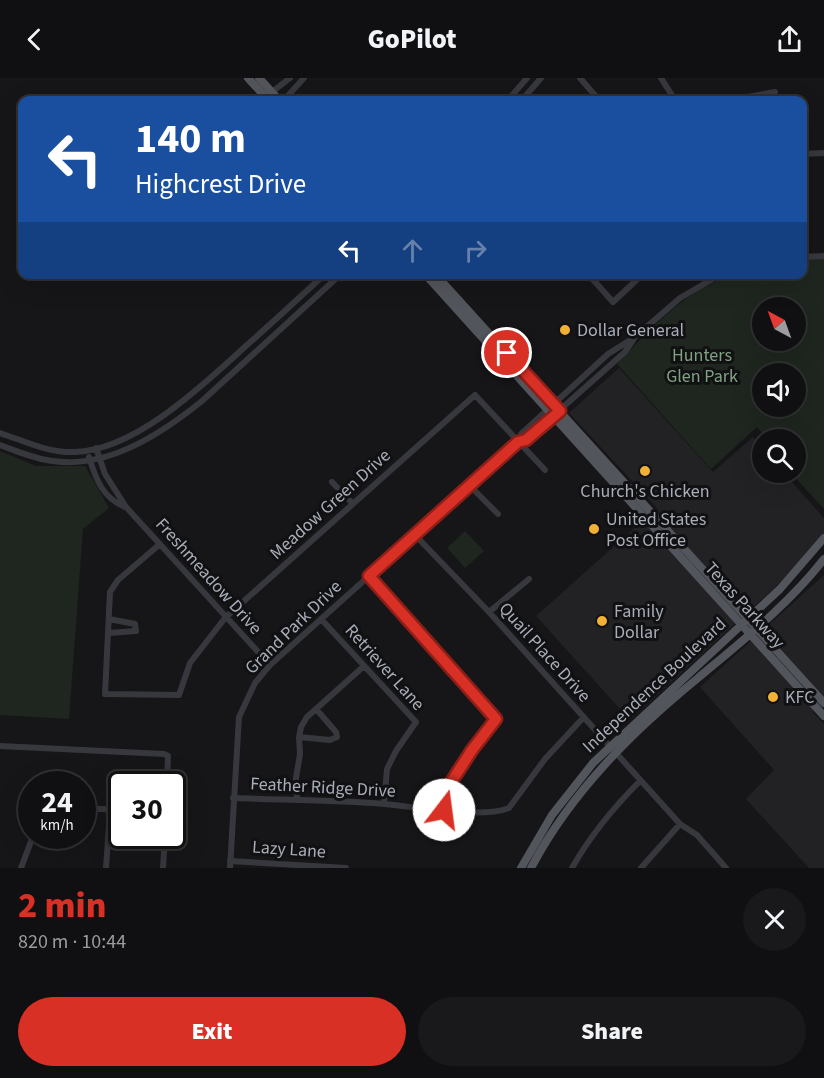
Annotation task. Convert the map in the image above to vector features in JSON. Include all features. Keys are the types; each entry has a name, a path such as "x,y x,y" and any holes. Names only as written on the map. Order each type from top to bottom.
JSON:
{"main road":[{"path":"248,78 268,96"},
{"path":"258,78 269,96"},
{"name":"Texas Parkway","path":"430,279 481,330"},
{"name":"Texas Parkway","path":"439,279 652,526 824,703"},
{"name":"Texas Parkway","path":"554,411 625,483 744,621"},
{"path":"609,477 625,483"},
{"path":"652,526 670,533"},
{"name":"Independence Boulevard","path":"685,683 744,621 780,589 824,538"},
{"name":"Independence Boulevard","path":"531,868 574,785 685,683 753,630 793,594 824,559"},
{"name":"Texas Parkway","path":"753,630 824,716"},
{"name":"Independence Boulevard","path":"521,868 556,818"}],"street":[{"path":"272,96 290,78"},
{"path":"288,96 304,78"},
{"path":"511,96 527,78"},
{"path":"580,78 596,96"},
{"path":"661,78 672,96"},
{"path":"525,96 539,79"},
{"path":"754,96 775,92"},
{"path":"807,154 824,153"},
{"path":"807,256 824,256"},
{"path":"0,445 39,459 75,463 99,459 139,442 190,410 336,279"},
{"path":"592,279 613,302 637,279"},
{"name":"Grand Park Drive","path":"230,864 238,717 255,682 270,665 469,485 518,442 526,440 554,411 625,352 635,337 680,298 712,279"},
{"path":"0,433 44,449 59,451 88,451 119,440 152,423 195,393 319,281 326,289"},
{"name":"Meadow Green Drive","path":"108,633 105,694 179,695 190,663 225,618 475,395 518,442"},
{"path":"518,442 545,470"},
{"name":"Freshmeadow Drive","path":"96,448 105,474 126,507 270,665"},
{"name":"Freshmeadow Drive","path":"88,451 104,491 112,502 126,507"},
{"path":"332,482 352,504"},
{"path":"469,485 498,514"},
{"name":"Quail Place Drive","path":"415,535 489,612 640,782 680,824 697,835 725,868"},
{"path":"109,619 135,624 136,631 108,633 110,592 118,580 160,544"},
{"path":"369,576 496,719 448,787 444,810"},
{"path":"489,612 529,579"},
{"name":"Retriever Lane","path":"321,619 417,722 396,751 387,770 384,804"},
{"path":"297,800 296,778 301,727 307,717 364,666"},
{"path":"299,737 330,740 337,737 336,732 317,710"},
{"name":"Feather Ridge Drive","path":"233,798 384,804 444,810 500,812 509,808 545,759 583,718"},
{"path":"0,746 168,756 167,771"},
{"path":"572,868 587,841 620,801 640,782"},
{"path":"96,809 106,809 110,812 106,868"},
{"path":"641,868 680,824"},
{"path":"24,867 29,849"},
{"path":"163,868 164,849"},
{"name":"Lazy Lane","path":"230,864 346,868"}],"shaded area":[{"path":"619,368 713,472 752,438 752,483 793,483 824,518 824,533 786,577 630,720 536,616 657,508 569,413"},
{"path":"824,575 824,702 813,712 824,724 824,868 809,868 746,799 774,770 700,687"}],"green space":[{"name":"Hunters Glen Park","path":"824,258 824,509 800,483 806,483 806,429 759,429 757,427 752,429 752,432 711,469 617,364 670,312 700,290 722,279 807,279 807,260"},
{"path":"0,451 36,466 85,466 109,508 83,529 69,719 0,715"},
{"path":"465,531 484,551 465,568 447,548"}],"place":[{"name":"Dollar General","path":"565,330"},
{"name":"Church's Chicken","path":"645,471"},
{"name":"United States Post Office","path":"594,529"},
{"name":"Family Dollar","path":"602,621"},
{"name":"KFC","path":"773,697"}],"route":[{"path":"444,810 448,787 496,719 369,576 518,442 526,440 560,411 507,353"}]}
